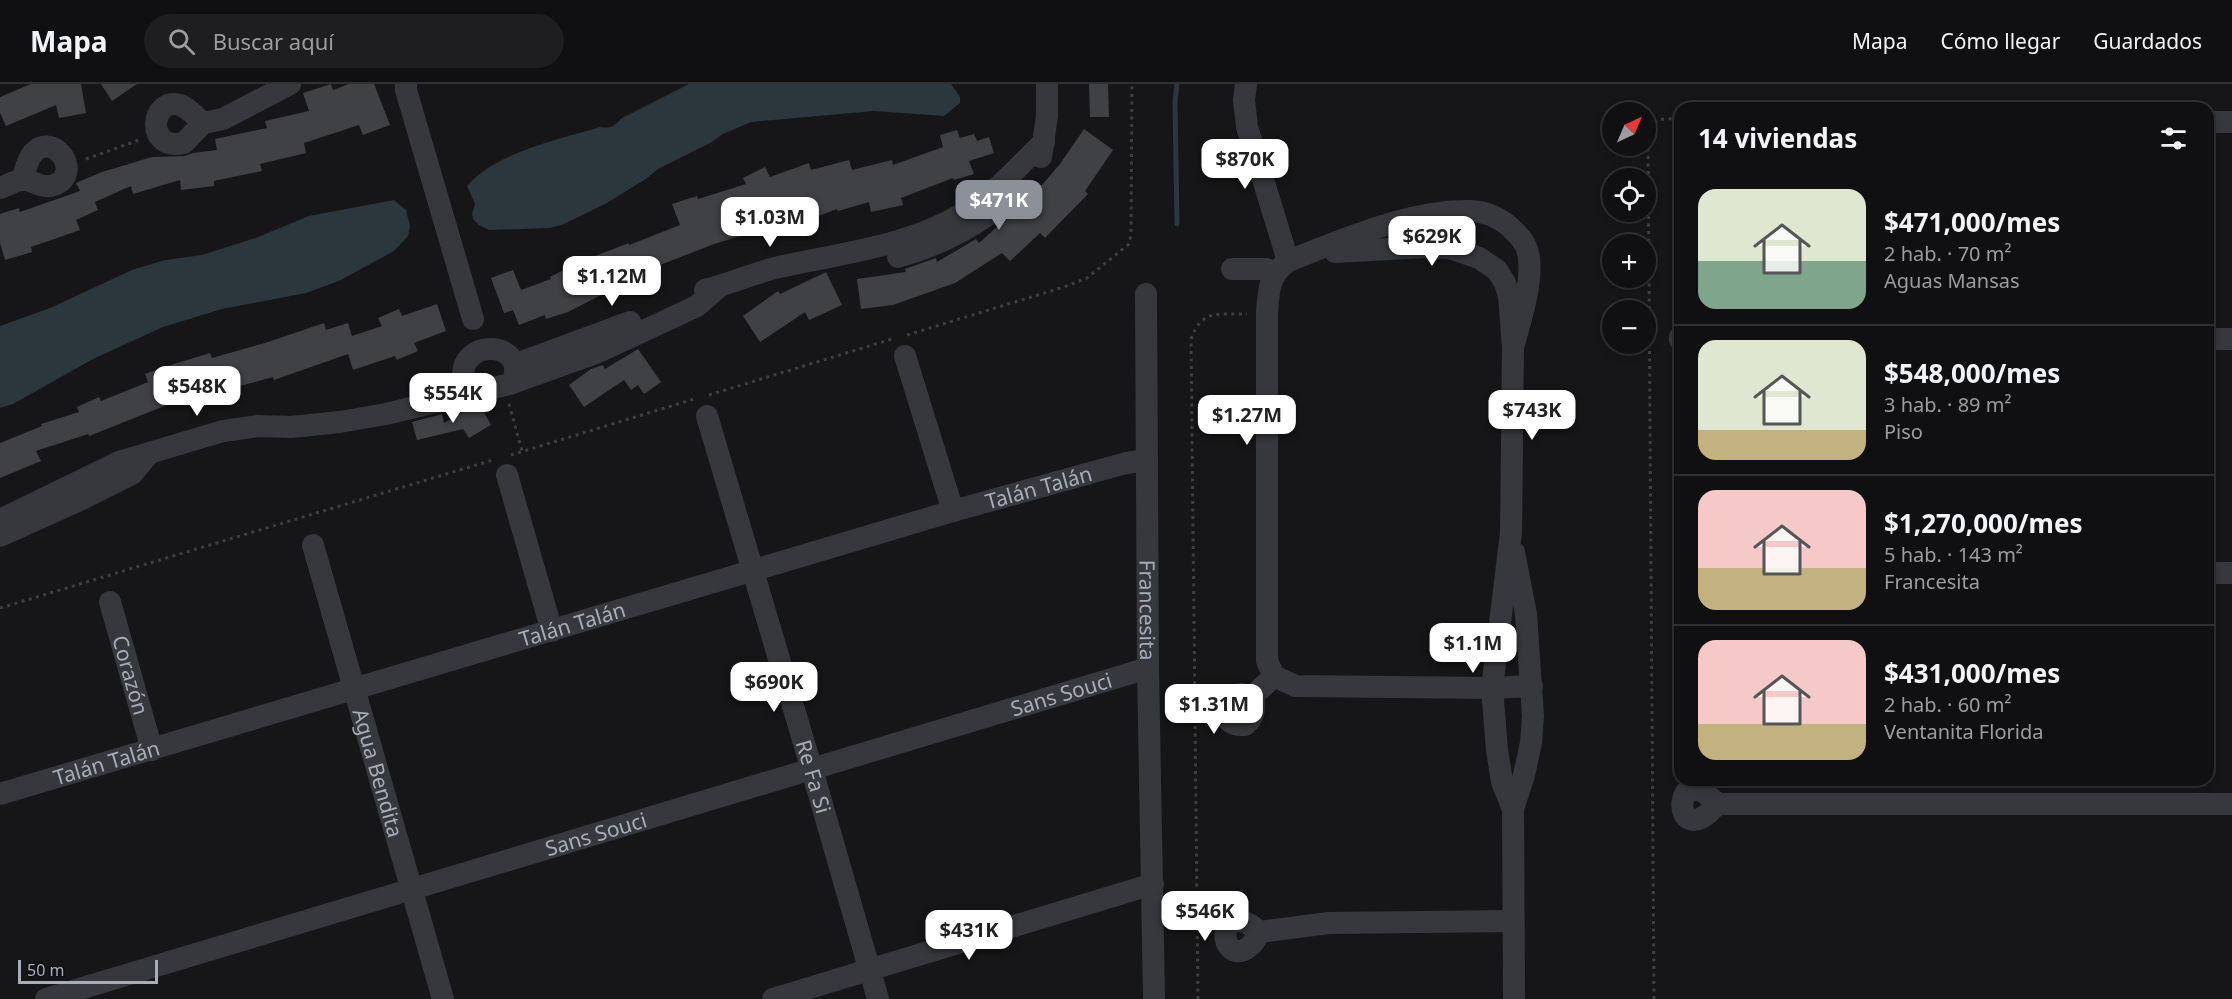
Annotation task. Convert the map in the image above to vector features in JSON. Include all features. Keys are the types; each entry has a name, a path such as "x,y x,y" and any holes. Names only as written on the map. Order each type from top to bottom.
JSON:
{"street":[{"path":"203,123 181,105 167,106 157,117 158,134 163,141 177,144 184,142 203,123 223,118 290,84"},
{"path":"0,519 119,462 224,431 258,426 291,427 340,422 386,414 468,378 596,352 697,306 719,287 777,268 834,258 855,250 889,244 919,235 948,222 996,190 1044,142 1047,84"},
{"path":"1246,84 1244,100 1247,127 1282,267"},
{"path":"1246,111 1254,103 1264,84"},
{"path":"404,86 473,319 468,378"},
{"path":"2214,122 2232,122"},
{"path":"0,188 22,180 41,186 56,185 62,181 67,166 60,152 52,147 45,147 32,154 22,180"},
{"path":"1232,269 1282,267 1309,253 1384,226 1416,218 1471,211 1492,216 1508,224 1522,238 1529,256 1530,280 1513,348"},
{"path":"1309,253 1450,248 1479,258 1497,270 1505,283 1509,296 1513,348 1510,533 1492,688 1502,782 1513,809"},
{"path":"1282,267 1270,282 1267,313 1267,661 1274,676 1295,686 1492,688 1532,686"},
{"name":"Francesita","path":"1146,294 1148,669 1154,999"},
{"path":"473,319 492,342 508,371"},
{"path":"2214,339 2232,339"},
{"path":"902,343 953,512"},
{"path":"468,378 473,354 483,349 508,371"},
{"name":"Re Fa Si","path":"707,416 878,999"},
{"path":"0,536 132,474 148,455"},
{"name":"Talán Talán","path":"0,794 953,512 1126,463 1148,460"},
{"path":"506,463 552,632"},
{"path":"1510,533 1526,614 1533,716 1531,743 1513,809 1514,999"},
{"name":"Agua Bendita","path":"313,545 444,999"},
{"path":"2214,573 2232,573"},
{"name":"Corazón","path":"110,602 152,750"},
{"name":"Sans Souci","path":"46,999 1148,669"},
{"path":"1253,696 1274,676"},
{"path":"1717,804 2232,804"},
{"path":"773,999 1153,884"},
{"path":"1260,932 1329,923 1513,921"}],"path":[{"path":"0,608 506,463 522,451 902,343 1087,278 1129,244 1131,234 1132,84"},
{"path":"1654,999 1648,135 1652,124 1660,119 1674,119"},
{"path":"67,166 158,134"},
{"path":"1198,999 1191,339 1201,319 1208,316 1267,313"},
{"path":"508,371 522,451"}],"shaded area":[{"path":"689,84 951,84 960,97 960,103 944,116 874,111 751,122 723,134 658,169 605,204 564,224 550,228 489,230 473,219 475,204 467,186 494,164 547,142 600,127 612,126 622,118"},
{"path":"394,200 406,210 410,226 408,236 394,251 339,281 306,293 222,309 163,327 93,359 13,404 0,408 0,326 50,308 132,270 165,260 202,255 258,237 309,216"}],"building":[{"path":"31,84 81,84 86,113 59,118 56,105 6,126 0,113 0,97"},
{"path":"101,84 137,84 112,101"},
{"path":"331,84 333,90 349,84 374,84 390,125 363,135 359,125 304,143 306,153 260,164 262,171 214,181 214,186 181,190 180,180 133,194 131,186 95,202 98,210 76,220 80,230 31,247 32,252 5,260 0,243 0,214 19,208 20,212 80,191 76,183 102,172 152,157 185,156 217,150 215,139 267,128 265,121 309,111 303,93"},
{"path":"1089,84 1108,84 1109,117 1090,117"},
{"path":"1084,129 1113,150 1085,191 1088,194 1045,238 1040,233 1010,261 1002,253 955,283 893,305 861,309 857,279 906,272 905,269 936,258 937,262 976,239 979,243 1035,190 1036,192 1060,164"},
{"path":"957,130 960,138 974,134 977,141 989,137 994,153 969,161 974,174 954,180 953,178 901,198 903,205 871,212 869,202 838,211 837,209 802,222 800,215 768,230 767,228 714,244 606,286 609,291 568,312 546,319 545,315 519,325 513,310 504,313 491,278 513,270 521,290 551,279 550,277 591,256 629,243 629,245 680,225 672,204 697,196 698,199 746,184 743,178 765,167 770,177 809,163 811,170 849,160 852,170 892,160 893,165 943,147 940,135"},
{"path":"826,272 842,305 809,320 805,312 760,342 743,316 778,291 780,294"},
{"path":"437,304 446,331 414,343 418,351 397,360 395,356 353,370 348,354 274,380 273,377 240,386 238,378 176,398 177,401 89,436 88,434 36,451 41,461 0,478 0,443 42,426 41,424 79,412 77,407 99,397 101,401 148,382 145,374 210,353 212,358 265,343 324,323 326,330 348,323 352,336 382,326 378,318 399,309 402,316"},
{"path":"638,349 661,382 644,394 638,385 631,390 624,380 584,407 569,385 591,369 603,365 605,369"},
{"path":"480,405 491,425 469,438 463,429 417,440 412,422 442,414 444,423"}],"waterway":[{"path":"1177,84 1175,102 1177,224"}]}
